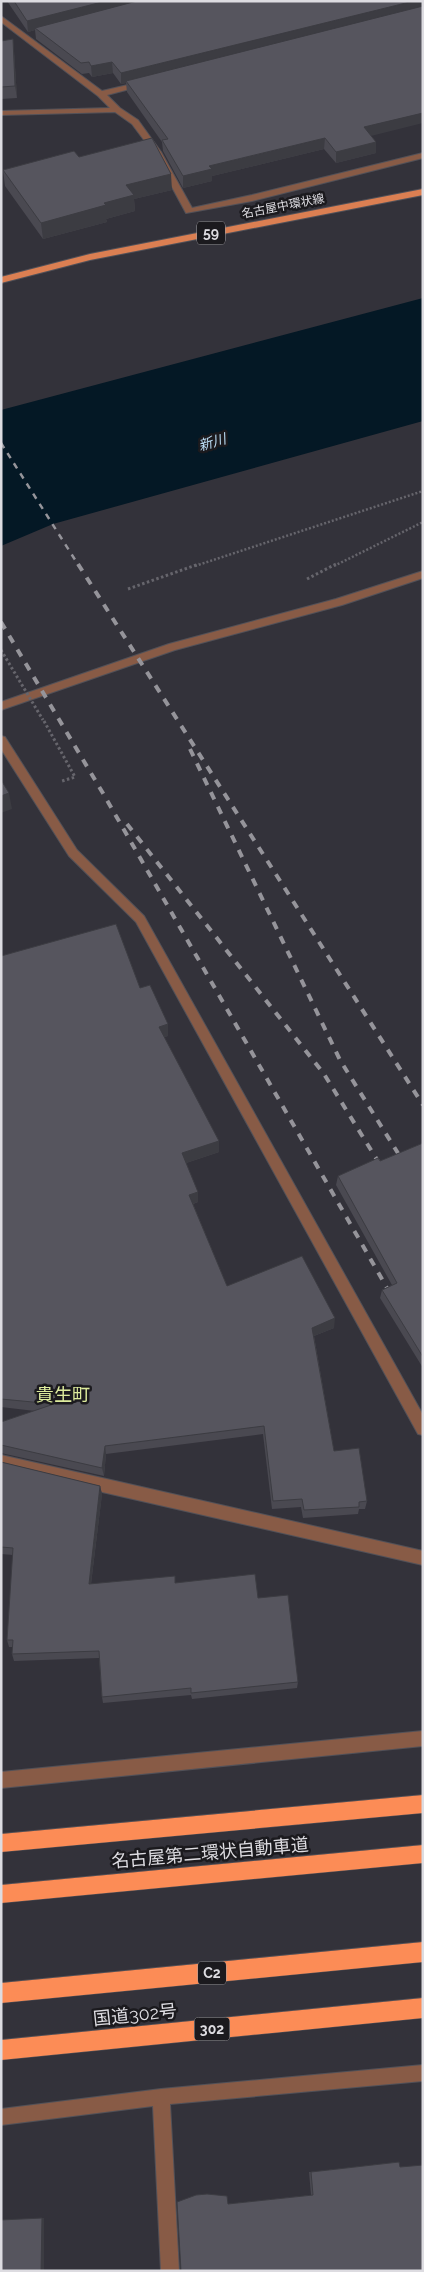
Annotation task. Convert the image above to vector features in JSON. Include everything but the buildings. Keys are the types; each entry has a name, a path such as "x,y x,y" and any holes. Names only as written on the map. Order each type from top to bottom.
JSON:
{"highway":[{"path":"1,1843 423,1804"},
{"name":"名古屋第二環状自動車道","path":"1,1894 423,1854"},
{"name":"C2","path":"1,1993 423,1952"},
{"name":"国道302号","path":"1,2050 423,2008"}],"main road":[{"name":"名古屋中環状線","path":"1,280 90,257 423,192"}],"street":[{"path":"1,18 101,94 117,110 135,122 157,152 190,211 252,198 423,154"},
{"path":"26,37 36,34"},
{"path":"101,94 148,82"},
{"path":"1,113 117,110"},
{"path":"1,706 173,648 338,602 423,574"},
{"path":"1,740 73,853 140,919 423,1429"},
{"path":"1,1462 423,1558"},
{"path":"1,1780 423,1738"},
{"path":"1,2117 161,2097 423,2073"},
{"path":"161,2097 170,2271"}],"path":[{"path":"128,588 423,491"},
{"path":"1,650 75,776"}],"water":[{"name":"新川","path":"423,298 423,421 53,524 1,546 1,410"}],"railway":[{"path":"1,443 79,566"},
{"path":"78,564 423,1105"},
{"path":"1,622 104,795 394,1300"},
{"path":"190,749 340,1060 406,1166"},
{"path":"127,824 324,1074 384,1171"}],"district":[{"name":"貴生町","path":"63,1395"}]}
